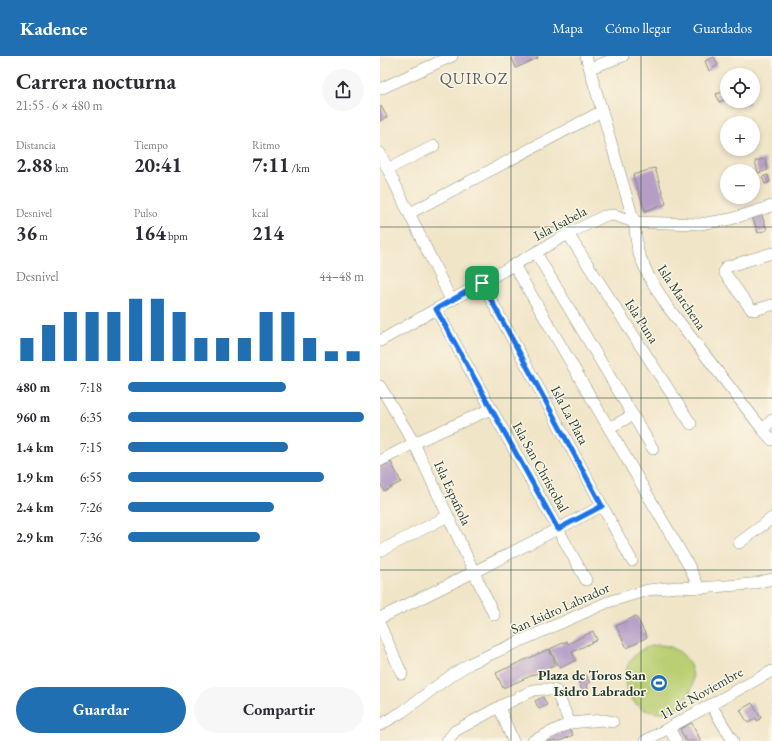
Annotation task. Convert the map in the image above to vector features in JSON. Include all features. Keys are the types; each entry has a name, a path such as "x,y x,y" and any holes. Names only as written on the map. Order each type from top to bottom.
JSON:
{"street":[{"path":"380,89 452,56"},
{"name":"Isla Marchena","path":"586,56 634,222 638,252 649,278 667,306 772,440"},
{"path":"590,68 623,56"},
{"path":"410,213 602,111"},
{"path":"388,169 434,146"},
{"path":"380,153 451,300"},
{"name":"Isla Isabela","path":"380,341 568,234 604,216 614,215 634,222 700,224 731,219 772,206"},
{"name":"Isla Puna","path":"568,234 692,424"},
{"path":"536,253 653,449"},
{"path":"772,253 726,267 724,272 751,309 755,310 772,305"},
{"path":"514,265 610,428 689,566 699,588"},
{"name":"Isla La Plata","path":"482,283 632,561"},
{"name":"Isla San Christobal","path":"380,618 558,529 436,309"},
{"name":"Isla Española","path":"380,386 414,443 494,615"},
{"path":"380,461 414,443 491,409"},
{"path":"610,428 633,415"},
{"path":"763,430 772,420"},
{"path":"586,580 558,529 602,506"},
{"path":"380,550 448,516"},
{"path":"739,543 772,518"},
{"name":"San Isidro Labrador","path":"380,725 402,712 453,674 471,663 608,602 648,590 752,584 772,579"},
{"path":"380,625 402,674"},
{"name":"11 de Noviembre","path":"645,741 772,671"},
{"path":"447,741 455,731 534,690 556,691 570,723"},
{"path":"710,705 733,741"},
{"path":"499,707 514,741"},
{"path":"533,741 570,723 603,720 613,722"},
{"path":"669,728 676,741"}],"green space":[{"name":"Plaza de Toros San Isidro Labrador","path":"652,645 666,645 678,650 688,660 693,672 693,686 688,698 678,708 666,713 652,713 640,708 630,698 625,686 625,672 630,660 640,650"}],"building":[{"path":"511,56 537,56 538,58 516,68"},
{"path":"714,57 718,65 709,71 705,61"},
{"path":"720,93 720,102 719,102 716,94"},
{"path":"381,106 387,117 380,121 380,107"},
{"path":"765,159 768,170 760,172 760,164 756,164 755,161"},
{"path":"655,168 666,204 645,211 633,175"},
{"path":"768,175 770,182 765,184 762,177"},
{"path":"760,210 767,230 758,233 751,213"},
{"path":"391,462 401,482 384,491 380,483 380,468"},
{"path":"636,616 647,637 627,648 616,626"},
{"path":"593,631 597,640 572,652 576,660 560,668 550,649 567,641 568,644"},
{"path":"549,649 556,665 503,688 496,673"},
{"path":"586,674 590,683 586,684 588,689 582,691 578,680 580,679 579,677"},
{"path":"543,697 547,705 539,709 535,701"},
{"path":"752,703 761,718 757,721 756,718 748,723 740,710"},
{"path":"692,723 701,741 686,741 680,729"},
{"path":"569,728 573,735 560,741 542,741"}],"place":[{"name":"Plaza de Toros San Isidro Labrador","path":"659,683"}],"district":[{"name":"QUIROZ","path":"474,78"}],"route":[{"path":"482,283 602,506 558,529 436,309 482,283"}]}
